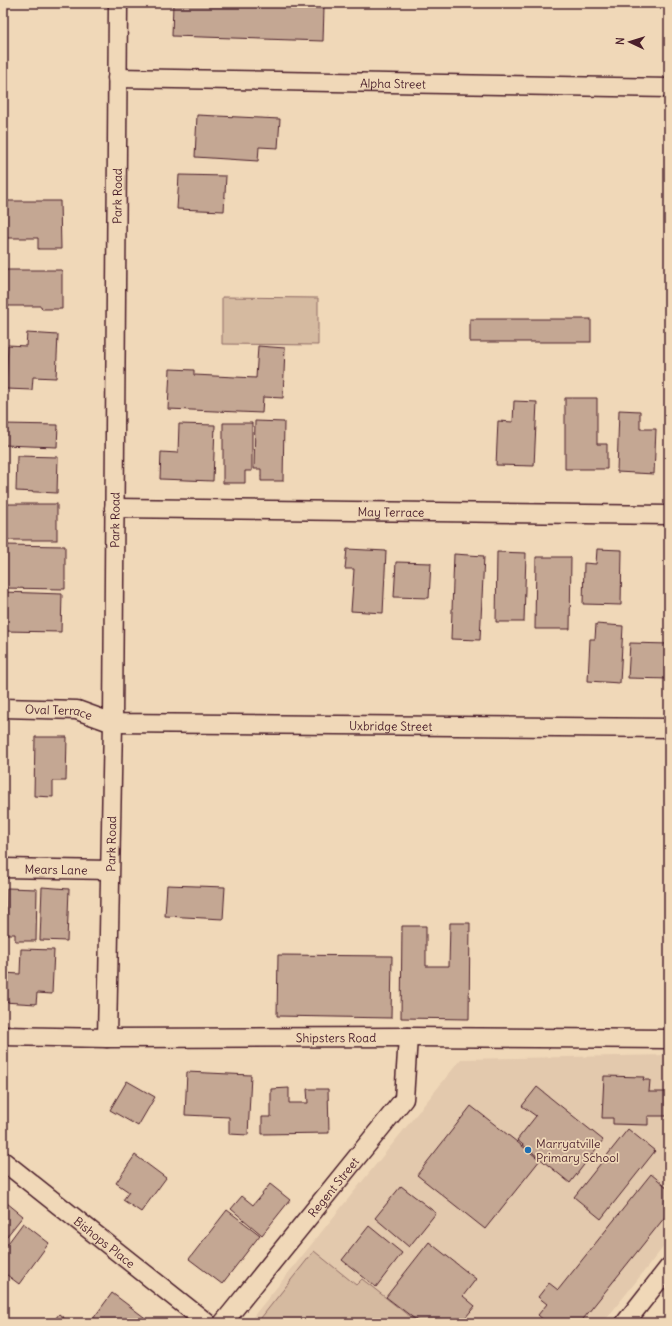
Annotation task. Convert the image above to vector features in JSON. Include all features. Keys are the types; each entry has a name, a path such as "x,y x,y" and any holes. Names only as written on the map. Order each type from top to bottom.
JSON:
{"street":[{"name":"Park Road","path":"107,1038 113,723 118,3"},
{"name":"Alpha Street","path":"117,78 669,88"},
{"name":"May Terrace","path":"114,508 669,515"},
{"name":"Oval Terrace","path":"3,708 77,710 113,723"},
{"name":"Uxbridge Street","path":"113,723 669,728"},
{"name":"Mears Lane","path":"3,868 109,870"},
{"name":"Shipsters Road","path":"3,1036 107,1038 408,1037 669,1039"},
{"name":"Regent Street","path":"223,1323 404,1100 408,1037"},
{"name":"Bishops Place","path":"3,1161 207,1323"},
{"path":"625,1323 669,1267"}],"shaded area":[{"path":"222,297 318,298 318,345 222,344"},
{"name":"Marryatville Primary School","path":"669,1055 669,1240 603,1323 248,1323 461,1059"},
{"path":"314,1251 356,1285 362,1279 418,1323 257,1323"}],"building":[{"path":"173,3 324,8 323,41 172,36"},
{"path":"197,115 280,119 278,148 259,147 258,161 195,157"},
{"path":"179,175 226,176 224,211 177,209"},
{"path":"3,201 60,201 61,249 38,249 38,238 3,238"},
{"path":"3,270 62,270 62,309 42,309 41,306 3,306"},
{"path":"470,319 591,319 591,342 470,342"},
{"path":"27,333 58,335 56,378 33,377 32,390 6,389 8,345 26,346"},
{"path":"258,346 285,348 283,398 263,397 262,413 168,409 170,369 194,370 194,375 256,378"},
{"path":"565,398 597,398 597,444 607,444 607,469 565,469"},
{"path":"514,401 537,402 534,466 496,465 498,421 513,422"},
{"path":"619,410 640,411 640,429 656,429 654,474 617,472"},
{"path":"255,421 284,422 283,481 261,481 261,469 254,469"},
{"path":"223,423 252,423 252,471 245,471 245,483 223,483"},
{"path":"3,424 58,425 57,447 3,445"},
{"path":"179,424 215,425 213,481 160,479 161,452 178,453"},
{"path":"17,456 58,457 57,493 16,491"},
{"path":"3,504 57,504 57,540 3,540"},
{"path":"3,545 65,546 65,589 3,588"},
{"path":"347,549 386,551 383,613 351,611 354,569 345,569"},
{"path":"597,549 622,550 621,605 583,604 584,563 596,564"},
{"path":"497,552 526,553 524,622 496,622"},
{"path":"454,554 484,556 480,640 451,639"},
{"path":"536,557 571,557 570,629 535,629"},
{"path":"396,562 431,563 429,598 394,597"},
{"path":"3,592 62,594 61,632 3,631"},
{"path":"596,624 623,626 620,683 588,681 590,639 595,639"},
{"path":"630,643 669,644 669,679 628,678"},
{"path":"35,737 67,737 66,781 53,781 53,797 34,796"},
{"path":"167,885 225,887 223,919 165,916"},
{"path":"42,887 69,889 67,941 40,940"},
{"path":"7,888 37,889 36,941 15,941 15,934 6,934"},
{"path":"450,923 470,923 469,1019 401,1018 402,926 426,926 426,966 449,966"},
{"path":"21,949 54,950 52,994 37,993 36,1004 3,1002 4,973 20,974"},
{"path":"278,955 392,956 391,1018 277,1016"},
{"path":"187,1072 251,1075 248,1135 229,1134 229,1117 185,1115"},
{"path":"604,1076 644,1077 643,1080 650,1080 649,1092 669,1092 669,1116 648,1116 648,1125 613,1124 613,1118 602,1118"},
{"path":"127,1081 155,1097 138,1126 110,1110"},
{"path":"537,1087 603,1140 570,1183 517,1140 536,1116 522,1106"},
{"path":"289,1088 289,1103 308,1103 307,1089 328,1089 329,1133 262,1134 262,1117 271,1117 271,1089"},
{"path":"471,1106 540,1160 485,1229 417,1175"},
{"path":"628,1129 655,1151 601,1219 574,1197"},
{"path":"135,1155 166,1178 141,1212 123,1200 129,1192 116,1183"},
{"path":"651,1174 669,1189 669,1212 580,1323 547,1323 538,1315 547,1304 538,1297 549,1283 558,1290"},
{"path":"270,1184 290,1200 262,1235 231,1209 242,1196 253,1205"},
{"path":"401,1186 436,1213 409,1247 375,1218"},
{"path":"7,1203 23,1216 3,1241 3,1208"},
{"path":"227,1210 260,1235 222,1284 189,1259"},
{"path":"23,1223 49,1243 19,1284 3,1272 3,1250"},
{"path":"369,1226 402,1253 376,1287 342,1260"},
{"path":"429,1242 476,1279 463,1296 475,1306 461,1323 420,1323 386,1297"},
{"path":"112,1293 152,1323 90,1323"},
{"path":"59,1314 70,1323 52,1323"}],"place":[{"name":"Marryatville Primary School","path":"528,1150"}]}
